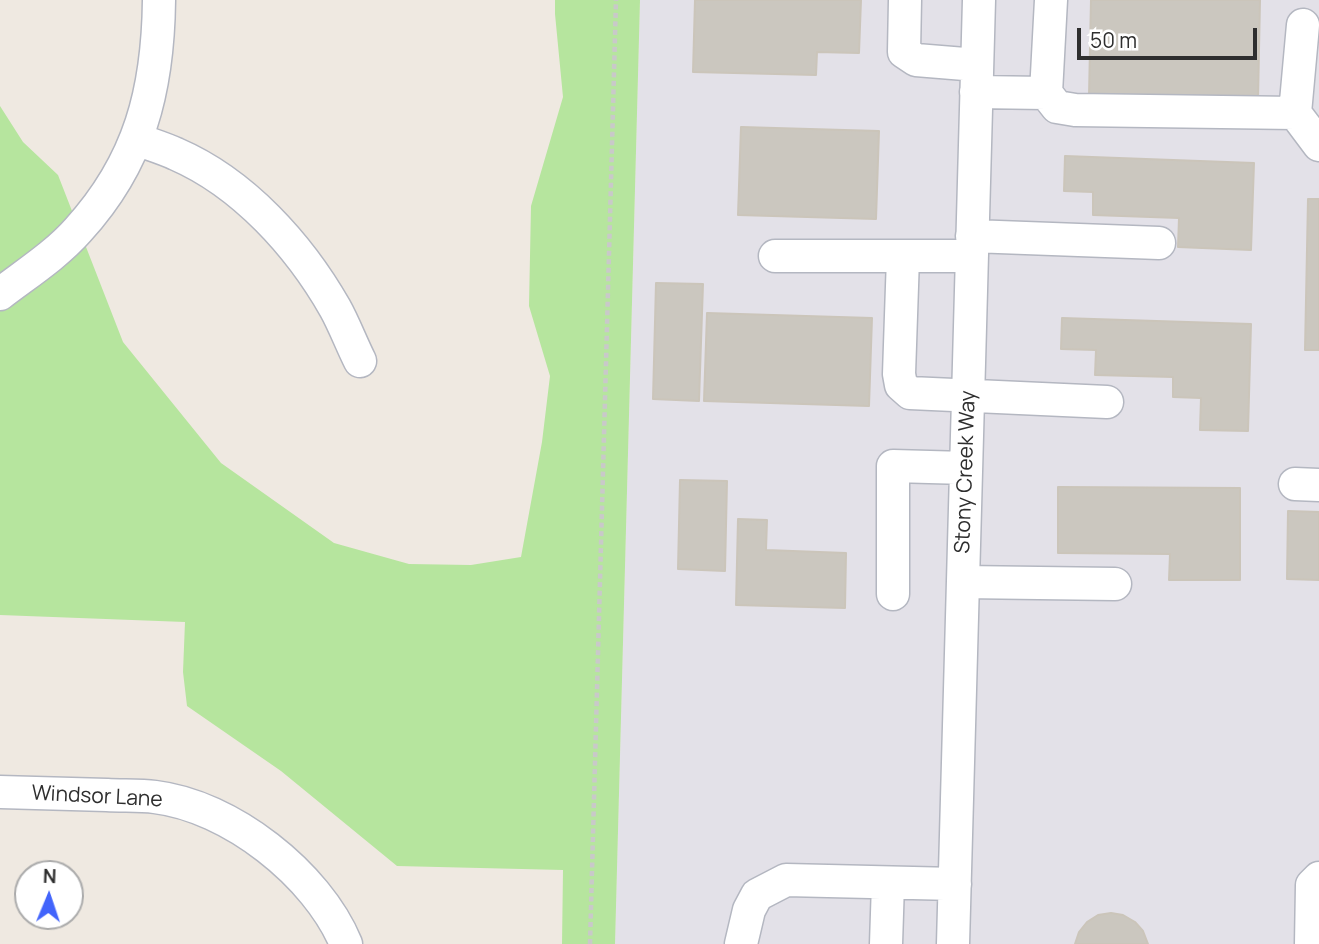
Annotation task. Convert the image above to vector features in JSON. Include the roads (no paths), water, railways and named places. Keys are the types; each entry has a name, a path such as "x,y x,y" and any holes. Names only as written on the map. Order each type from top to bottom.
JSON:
{"street":[{"path":"0,295 77,232 107,195 126,165 149,97 155,65 159,0"},
{"path":"905,0 904,52 916,60 977,78 1046,93 1057,107 1075,110 1295,113"},
{"name":"Stony Creek Way","path":"953,944 979,0"},
{"path":"1046,93 1051,0"},
{"path":"1303,25 1295,113 1319,145"},
{"path":"136,139 177,154 205,169 230,186 266,218 298,252 313,274 335,308 360,361"},
{"path":"775,256 903,257 972,246 1159,243"},
{"path":"903,257 899,359 901,385 910,393 1107,402"},
{"path":"894,594 893,466 966,468"},
{"path":"963,582 1115,584"},
{"name":"Windsor Lane","path":"0,792 156,797 187,804 212,814 252,836 295,871 321,899 346,944"},
{"path":"1311,944 1312,885 1319,878"},
{"path":"741,944 749,911 757,895 786,880 955,884"},
{"path":"886,944 888,883"}]}
